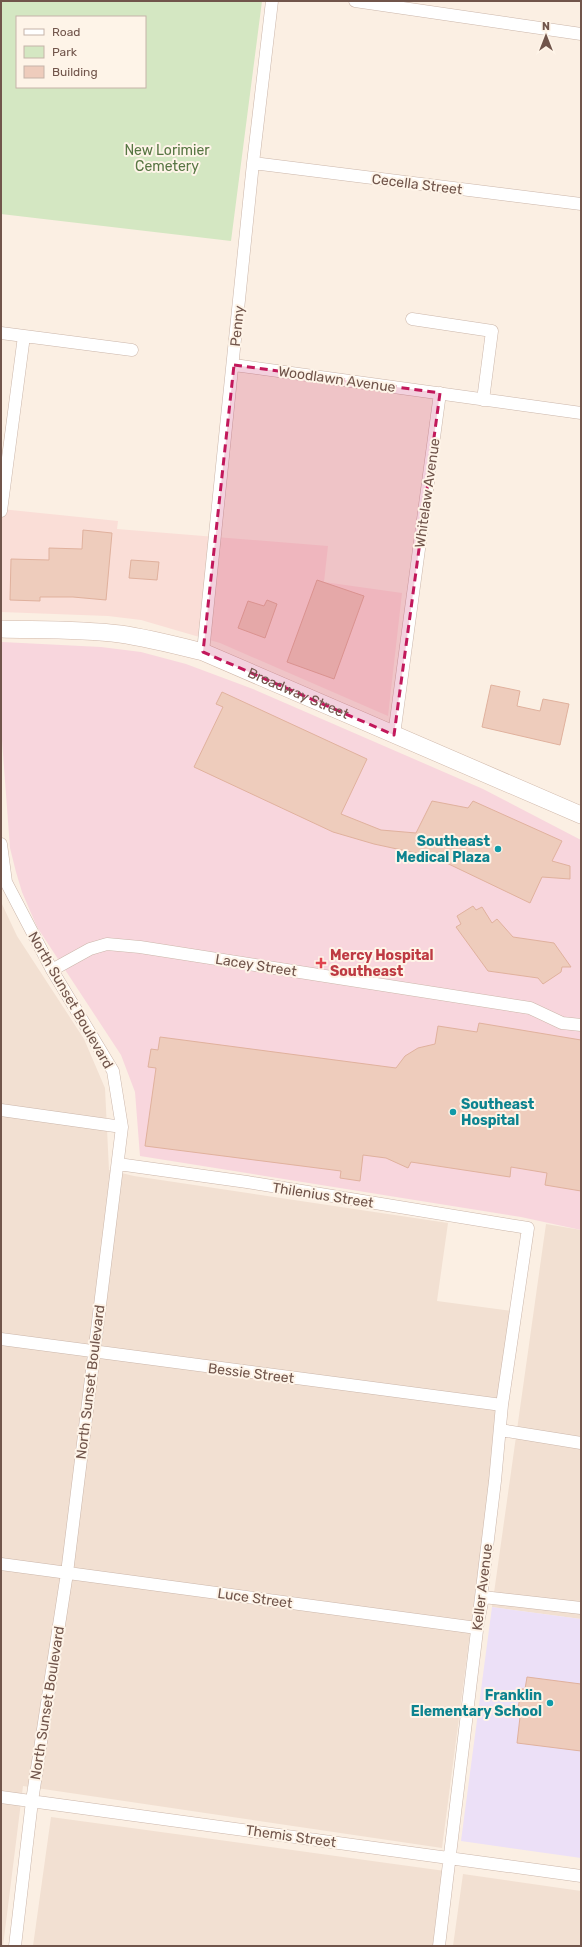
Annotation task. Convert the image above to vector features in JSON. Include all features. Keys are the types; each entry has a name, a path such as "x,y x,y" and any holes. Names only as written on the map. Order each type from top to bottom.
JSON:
{"main road":[{"name":"Broadway Street","path":"1,629 77,630 118,634 150,639 203,652 581,815"}],"street":[{"name":"Penny","path":"203,652 234,365 253,163 272,1"},
{"path":"355,1 581,34"},
{"name":"Cecella Street","path":"253,163 581,204"},
{"path":"412,319 492,331 483,400"},
{"path":"1,333 132,350"},
{"path":"1,510 24,336"},
{"name":"Woodlawn Avenue","path":"234,365 440,393"},
{"path":"440,393 581,413"},
{"name":"Whitelaw Avenue","path":"394,735 440,393"},
{"name":"North Sunset Boulevard","path":"1,844 4,882 52,970 113,1071 122,1127 93,1352 67,1573 32,1802 15,1946"},
{"name":"Lacey Street","path":"52,970 90,949 107,944 140,947 530,1008 562,1023 581,1025"},
{"path":"1,1110 122,1127"},
{"name":"Thilenius Street","path":"118,1164 247,1182 528,1228"},
{"name":"Keller Avenue","path":"439,1946 451,1858 495,1481 502,1406 528,1228"},
{"name":"Bessie Street","path":"1,1339 502,1406"},
{"path":"500,1430 581,1443"},
{"name":"Luce Street","path":"1,1564 477,1628"},
{"path":"477,1628 483,1597 581,1608"},
{"name":"Themis Street","path":"1,1797 581,1876"}],"highlighted area":[{"path":"234,365 440,393 394,735 203,652"}],"shaded area":[{"path":"1,509 118,521 117,529 328,546 324,582 402,593 388,716 220,643 141,620 108,616 1,612"},
{"name":"Mercy Hospital Southeast","path":"2,642 101,647 141,652 186,664 253,689 483,789 581,840 581,1230 521,1217 140,1156 135,1092 121,1055 37,927 22,892 16,872 10,848 1,727"},
{"path":"1,902 17,936 84,1039 105,1088 109,1170 134,1176 448,1223 437,1301 512,1311 442,1848 23,1786 3,1946 1,1946"},
{"path":"546,1224 581,1230 581,1619 492,1607"},
{"path":"492,1607 581,1619 581,1858 461,1841"},
{"path":"51,1817 445,1871 435,1946 33,1946"},
{"path":"463,1874 581,1891 581,1946 453,1946"}],"green space":[{"name":"New Lorimier Cemetery","path":"1,1 262,1 231,241 1,214"}],"building":[{"path":"83,530 112,533 106,600 73,597 40,597 40,601 10,600 11,559 49,560 49,548 82,549"},
{"path":"131,560 159,562 157,580 129,578"},
{"path":"317,580 364,596 334,679 287,662"},
{"path":"267,600 277,604 265,638 238,628 248,601 264,606"},
{"path":"491,685 520,691 517,706 540,711 543,699 569,704 560,745 482,727"},
{"path":"222,692 367,759 341,814 381,830 416,833 432,801 468,808 473,801 562,841 552,861 570,866 570,879 542,877 530,903 434,857 374,844 333,832 194,767 223,707 216,704"},
{"name":"Southeast Medical Plaza","path":"473,906 476,910 482,907 492,923 497,919 513,937 554,943 571,967 562,967 561,972 543,984 538,978 488,971 456,927 461,924 457,916"},
{"name":"Southeast Hospital","path":"479,1023 581,1040 581,1191 545,1185 547,1173 511,1167 510,1177 411,1162 408,1168 386,1158 363,1155 360,1181 340,1178 341,1171 145,1146 156,1068 148,1067 151,1049 158,1050 160,1037 396,1068 405,1056 418,1048 435,1044 438,1026 477,1032"},
{"name":"Franklin Elementary School","path":"527,1677 581,1684 581,1751 517,1743 520,1717 517,1716 521,1689 525,1689"}],"place":[{"name":"Southeast Medical Plaza","path":"498,849"},
{"name":"Mercy Hospital Southeast","path":"321,963"},
{"name":"Southeast Hospital","path":"453,1112"},
{"name":"Franklin Elementary School","path":"550,1703"}]}
